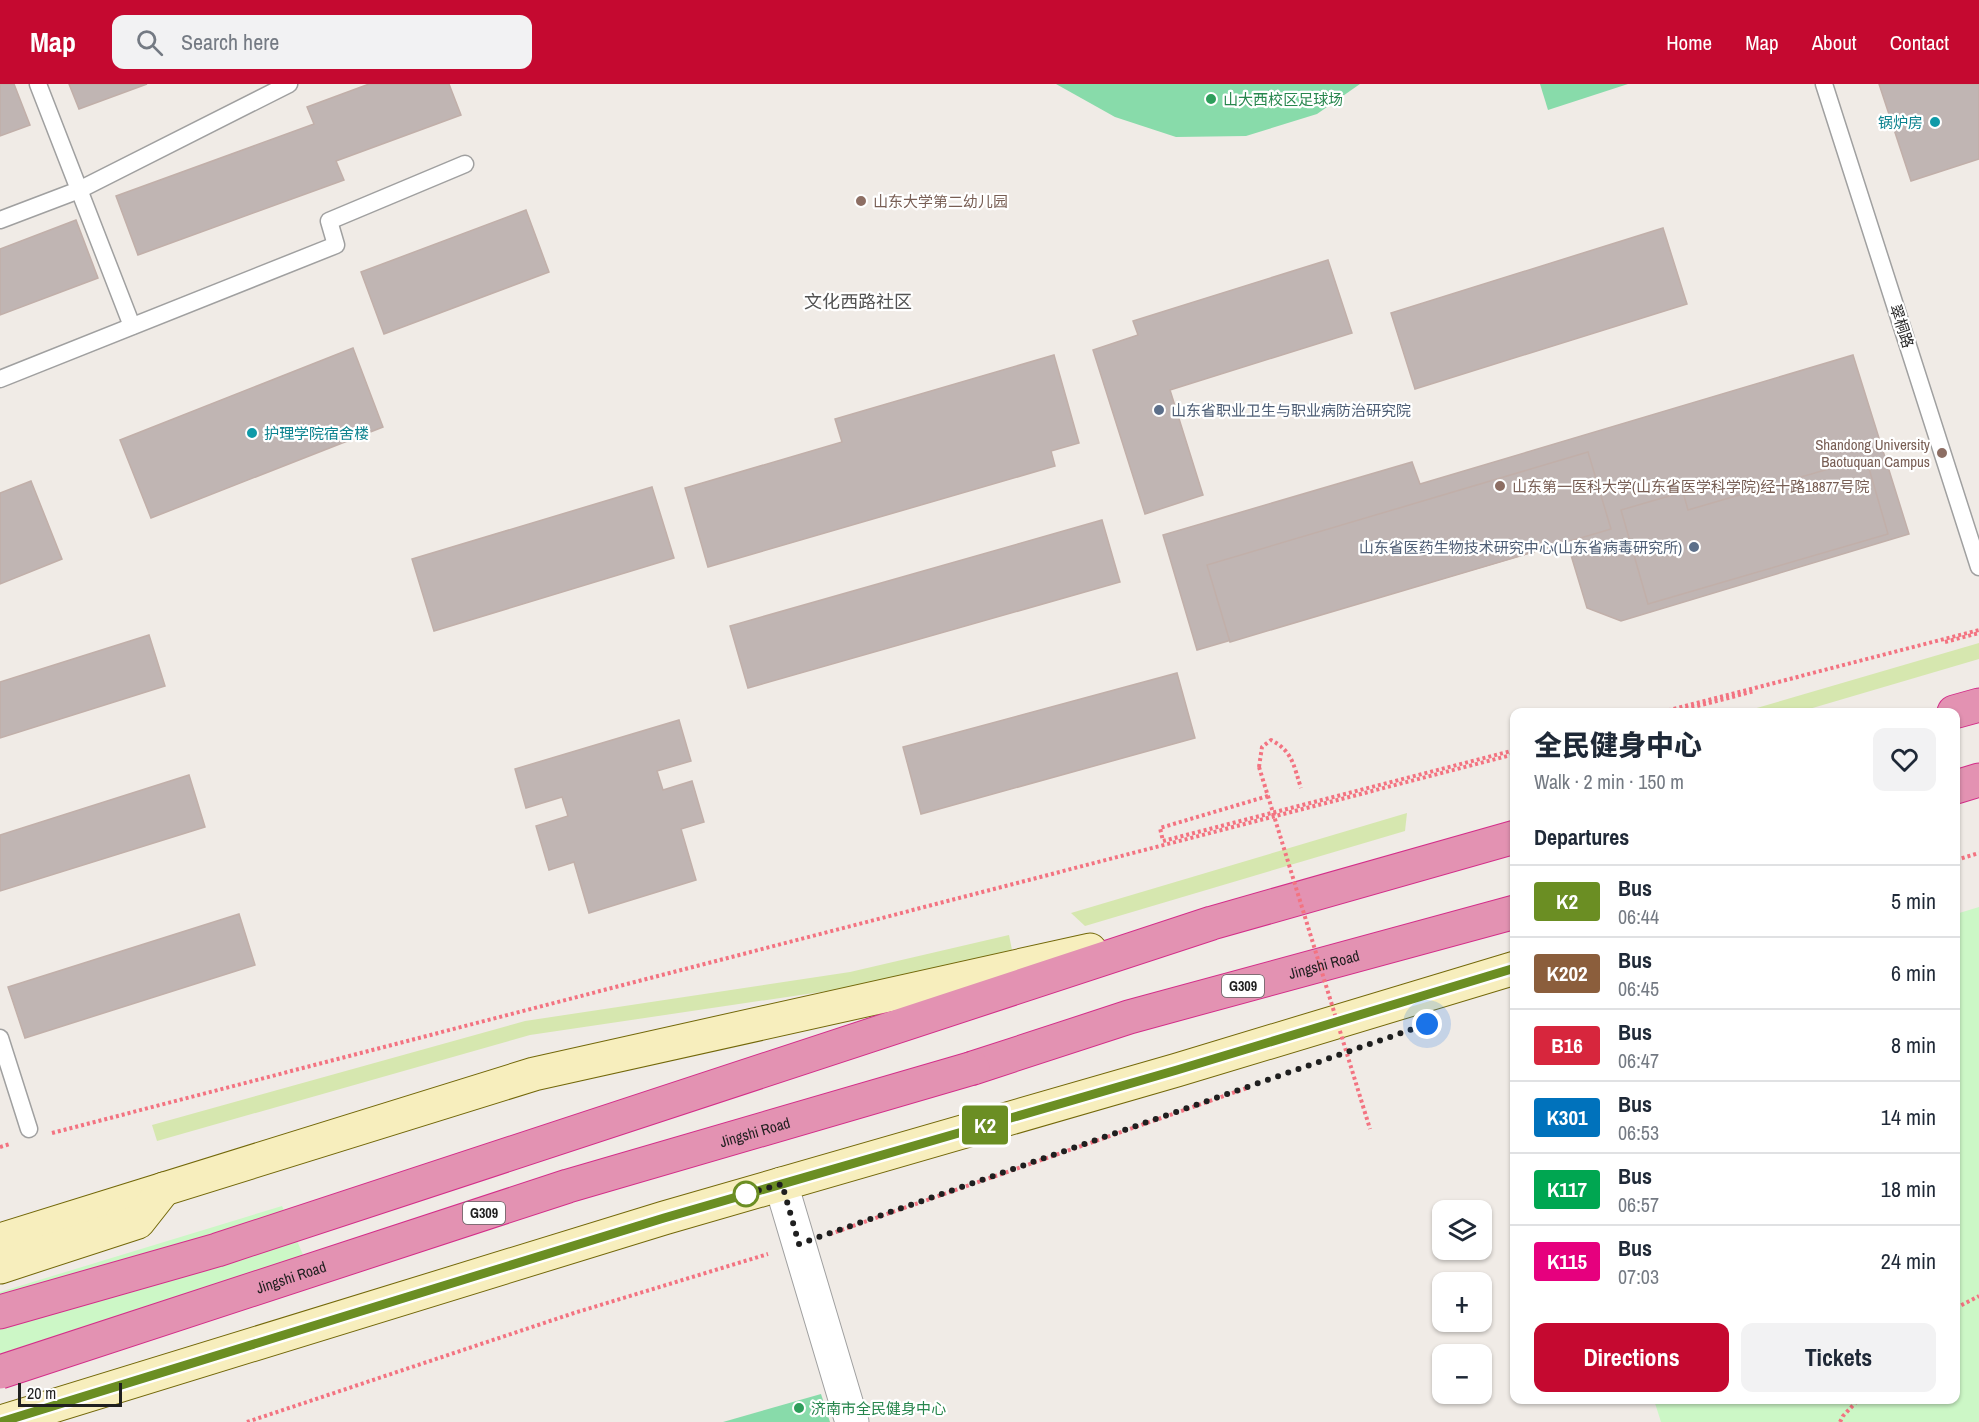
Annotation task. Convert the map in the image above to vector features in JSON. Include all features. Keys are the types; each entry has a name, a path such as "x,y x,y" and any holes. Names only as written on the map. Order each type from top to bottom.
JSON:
{"highway":[{"path":"1960,710 1979,705"},
{"path":"1960,786 1979,780"},
{"path":"0,1312 217,1250 1212,923 1510,838"},
{"name":"Jingshi Road","path":"0,1372 568,1186 973,1068 1129,1017 1510,913"}],"main road":[{"path":"0,1240 534,1074 1212,923"},
{"path":"1,1422 664,1218 1177,1070 1510,970"},
{"path":"0,1267 138,1222 164,1189"}],"street":[{"path":"782,1184 852,1422"}],"lane":[{"path":"38,84 132,326"},
{"path":"0,220 79,190 289,84"},
{"name":"翠桐路","path":"1824,84 1979,567"},
{"path":"0,379 336,245 329,221 465,164"},
{"path":"0,1038 29,1129"}],"path":[{"path":"1678,708 1979,631"},
{"path":"1689,708 1979,631"},
{"path":"1301,788 1291,758 1283,746 1271,740 1262,747 1259,767 1370,1129"},
{"path":"1268,796 1160,828 1163,841 1510,753"},
{"path":"46,1135 1510,753"},
{"path":"1960,859 1979,853"},
{"path":"1337,1056 1348,1052"},
{"path":"246,1422 574,1313 799,1244 1247,1088"},
{"path":"0,1147 11,1144"},
{"path":"1960,1306 1979,1296"},
{"path":"1840,1422 1854,1404"}],"green space":[{"name":"山大西校区足球场","path":"1056,84 1360,84 1317,114 1246,136 1176,137 1115,117"},
{"path":"1540,84 1628,84 1548,110"},
{"path":"1979,643 1979,659 1813,708 1757,708"},
{"path":"1407,813 1405,831 1085,926 1071,913"},
{"path":"1979,907 1979,1422 1661,1422 1655,1404 1960,1404 1960,913"},
{"path":"1009,935 1012,950 854,987 530,1035 157,1141 152,1125 525,1021 850,972"},
{"path":"282,1206 313,1278 0,1380 0,1292"},
{"name":"济南市全民健身中心","path":"821,1394 830,1422 723,1422"}],"building":[{"path":"0,84 14,84 30,125 0,136"},
{"path":"69,84 147,84 79,109"},
{"path":"369,84 449,84 461,115 336,161 344,180 138,255 116,196 314,124 307,107"},
{"name":"锅炉房","path":"1879,84 1979,84 1979,159 1911,181"},
{"path":"526,210 549,272 384,334 361,272"},
{"path":"76,220 98,278 0,315 0,249"},
{"path":"1663,228 1687,304 1415,389 1391,313"},
{"path":"1328,260 1352,333 1170,390 1203,495 1145,514 1093,350 1138,335 1133,321"},
{"name":"护理学院宿舍楼","path":"353,348 383,427 151,518 120,440"},
{"path":"1054,355 1079,443 1051,451 1055,466 708,567 685,488 842,442 835,419"},
{"path":"1853,355 1909,534 1621,621 1587,608 1567,542 1197,650 1163,535 1412,462 1420,484"},
{"path":"1588,452 1611,529 1230,642 1207,565"},
{"path":"1866,458 1888,534 1648,604 1621,510 1683,492 1688,510"},
{"path":"31,481 62,559 0,584 0,493"},
{"path":"652,487 674,558 434,631 412,559"},
{"path":"1102,520 1120,582 748,688 730,626"},
{"path":"149,635 165,686 0,738 0,682"},
{"path":"1177,673 1195,738 921,814 903,747"},
{"path":"679,720 691,761 657,771 663,790 692,781 704,822 681,829 696,880 589,913 574,862 549,870 536,826 568,816 562,797 526,808 515,769"},
{"path":"189,775 205,827 0,891 0,835"},
{"path":"239,914 255,965 25,1038 8,987"}],"bus line":[{"name":"K2","path":"1,1422 664,1218 1177,1070 1510,970"}],"place":[{"name":"山大西校区足球场","path":"1211,99"},
{"name":"锅炉房","path":"1935,122"},
{"name":"山东大学第二幼儿园","path":"861,201"},
{"name":"山东省职业卫生与职业病防治研究院","path":"1159,410"},
{"name":"护理学院宿舍楼","path":"252,433"},
{"name":"Shandong University Baotuquan Campus","path":"1942,453"},
{"name":"山东第一医科大学(山东省医学科学院)经十路18877号院","path":"1500,486"},
{"name":"山东省医药生物技术研究中心(山东省病毒研究所)","path":"1694,547"},
{"name":"济南市全民健身中心","path":"799,1408"}],"district":[{"name":"文化西路社区","path":"858,301"}],"route":[{"path":"746,1194 742,1195 782,1184 799,1244 1427,1024"}]}
